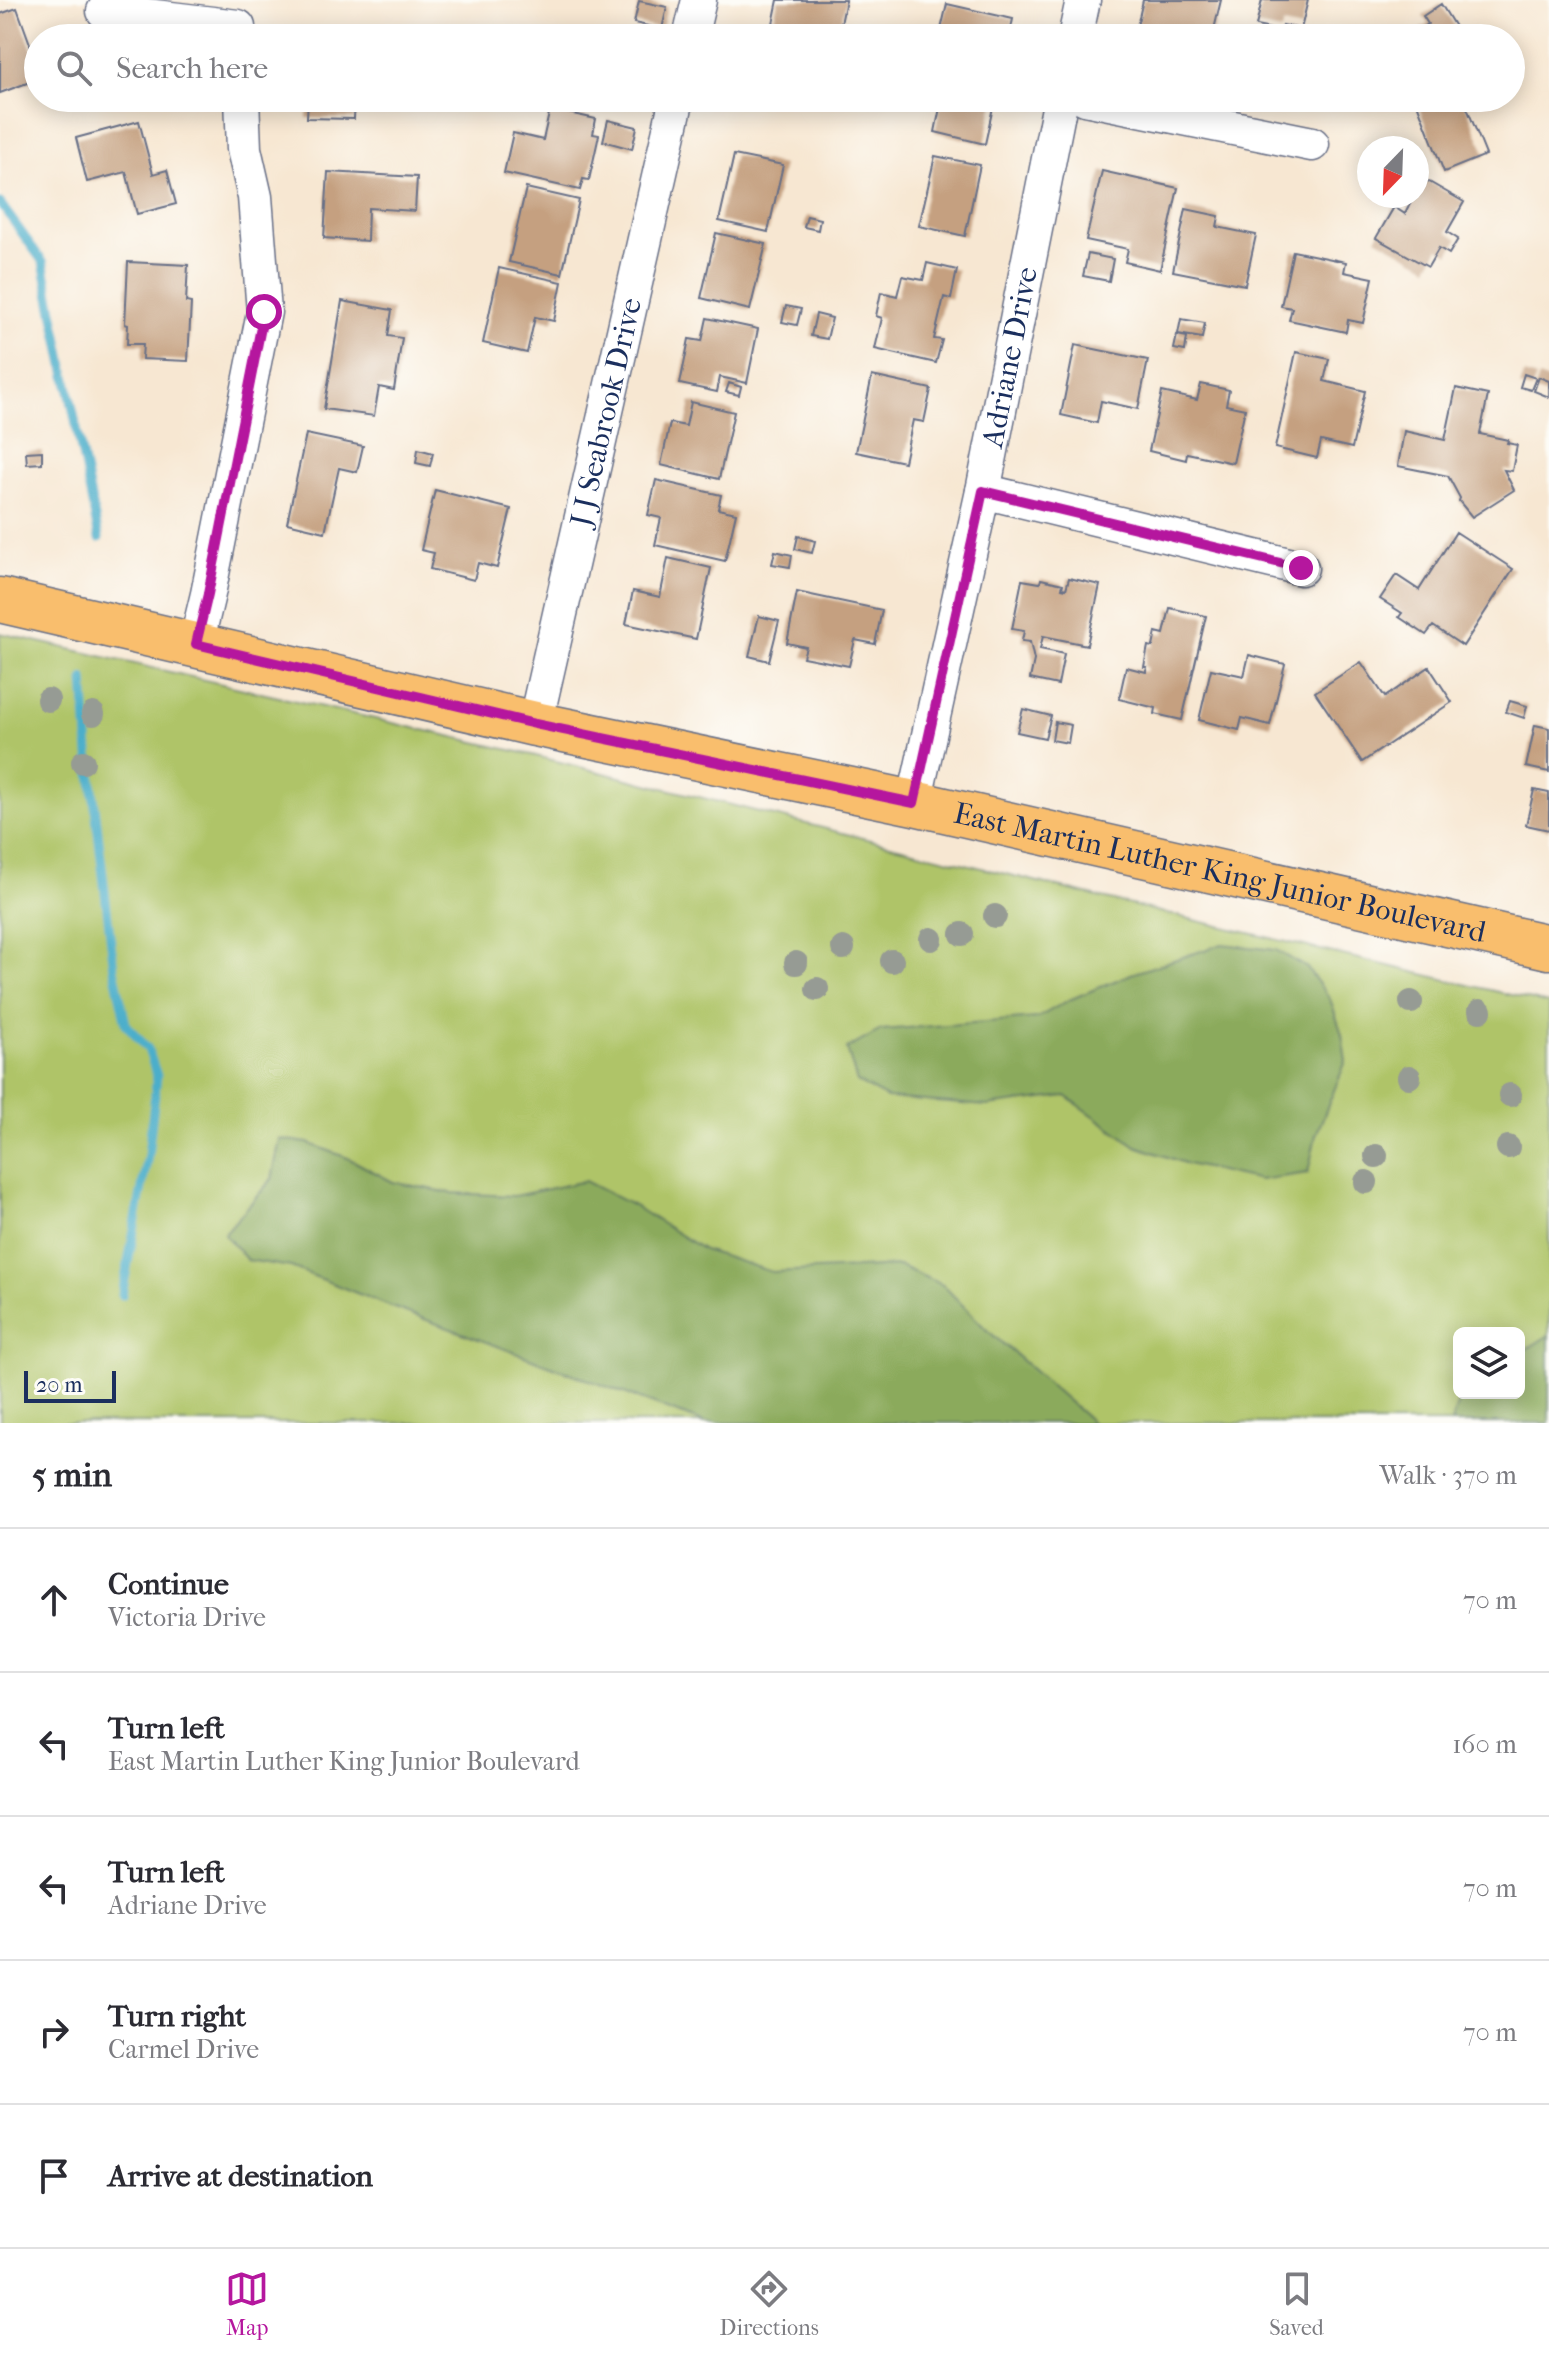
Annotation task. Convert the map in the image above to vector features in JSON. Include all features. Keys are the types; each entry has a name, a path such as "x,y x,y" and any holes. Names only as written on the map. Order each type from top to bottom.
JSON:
{"main road":[{"name":"East Martin Luther King Junior Boulevard","path":"0,600 535,724 914,803 1549,947"}],"street":[{"path":"693,24 699,0"},
{"path":"1078,24 1083,0"},
{"path":"104,11 240,22"},
{"path":"196,644 264,312 255,197 244,149 243,112"},
{"name":"J J Seabrook Drive","path":"535,724 674,112"},
{"name":"Adriane Drive","path":"914,803 983,491 1058,112"},
{"path":"1154,112 1312,144"},
{"path":"983,491 1301,568"}],"green space":[{"path":"0,633 528,754 1118,902 1549,1004 1549,1423 0,1423"},
{"path":"1222,944 1276,950 1307,968 1330,999 1342,1034 1346,1061 1316,1135 1308,1173 1260,1180 1187,1164 1136,1146 1066,1096 987,1106 887,1098 857,1082 847,1049 881,1030 1037,1018 1069,1000 1131,974"},
{"path":"280,1139 308,1143 348,1158 393,1182 451,1193 514,1196 585,1181 634,1206 704,1250 772,1272 900,1266 943,1285 984,1327 1093,1423 705,1423 291,1267 247,1260 224,1234 272,1179"},
{"path":"1549,1335 1549,1423 1451,1423 1462,1399 1525,1399 1525,1350"}],"building":[{"path":"778,0 846,0 841,24 773,24"},
{"path":"1143,0 1221,0 1215,24 1138,24"},
{"path":"1262,0 1308,0 1302,24 1256,24"},
{"path":"639,1 667,7 663,24 634,23"},
{"path":"947,4 1013,19 1012,24 942,24"},
{"path":"1441,4 1453,24 1428,24 1423,16"},
{"path":"17,8 24,27 24,84 0,93 0,14"},
{"path":"307,112 354,112 354,119 307,118"},
{"path":"549,112 596,119 593,134 599,135 589,180 583,179 580,190 504,173 513,133 543,140"},
{"path":"939,112 992,112 985,144 935,132"},
{"path":"1420,112 1469,112 1486,155 1444,172"},
{"path":"608,120 637,127 632,149 603,141"},
{"path":"139,121 153,174 167,170 176,204 137,214 126,172 87,182 76,138"},
{"path":"734,155 783,165 768,232 719,221"},
{"path":"935,156 980,165 965,236 919,226"},
{"path":"1102,171 1178,188 1160,270 1125,262 1128,249 1086,240"},
{"path":"328,172 417,177 415,211 368,208 367,241 324,238"},
{"path":"1429,182 1464,202 1447,232 1458,239 1449,254 1439,248 1428,267 1376,238 1393,208 1405,214 1408,208 1429,208"},
{"path":"526,188 579,200 562,274 509,262"},
{"path":"1186,209 1219,216 1217,227 1256,235 1245,285 1173,271"},
{"path":"807,216 820,219 818,230 804,227"},
{"path":"716,233 766,244 750,310 701,298"},
{"path":"1293,251 1346,262 1344,272 1373,278 1363,323 1348,320 1346,332 1289,320 1292,308 1281,306"},
{"path":"1088,254 1113,259 1109,281 1083,276"},
{"path":"128,262 188,265 186,302 191,303 188,361 142,359 143,344 127,344"},
{"path":"927,263 957,270 951,299 944,297 934,339 942,340 936,363 875,349 882,318 876,316 881,292 897,296 902,276 923,280"},
{"path":"499,268 562,282 554,321 535,317 527,353 483,343"},
{"path":"342,301 392,310 388,336 402,338 394,390 379,387 374,416 324,409"},
{"path":"786,306 801,309 797,325 782,322"},
{"path":"816,314 832,318 827,339 811,336"},
{"path":"707,318 758,329 747,383 720,377 717,392 680,384 689,339 702,341"},
{"path":"1181,319 1205,323 1202,338 1178,334"},
{"path":"1177,335 1187,337 1185,351 1174,349"},
{"path":"1075,345 1148,360 1138,409 1101,401 1097,423 1061,415"},
{"path":"1296,352 1329,359 1324,381 1365,391 1352,448 1321,441 1317,458 1275,448"},
{"path":"1524,374 1536,378 1531,390 1520,387"},
{"path":"872,376 931,389 924,422 913,420 904,462 856,452"},
{"path":"1539,377 1549,381 1549,397 1534,391"},
{"path":"729,383 741,387 739,395 726,392"},
{"path":"1201,384 1229,390 1226,405 1245,409 1233,463 1187,453 1186,460 1149,451 1162,392 1197,400"},
{"path":"1456,388 1488,395 1480,434 1517,445 1512,471 1504,470 1514,490 1472,517 1459,501 1448,476 1398,466 1404,431 1445,440"},
{"path":"691,402 734,412 719,479 661,465 670,423 686,426"},
{"path":"306,434 363,446 357,472 339,468 325,532 287,523"},
{"path":"418,449 433,453 430,466 416,463"},
{"path":"42,451 42,463 27,464 26,452"},
{"path":"656,480 721,495 718,509 736,513 725,561 655,545 661,518 648,515"},
{"path":"435,490 511,509 497,568 478,563 474,580 430,569 434,553 421,550"},
{"path":"1456,532 1513,569 1463,646 1433,626 1426,635 1399,617 1402,613 1380,599 1396,575 1419,590"},
{"path":"798,536 815,541 812,553 795,549"},
{"path":"775,551 792,555 790,567 772,564"},
{"path":"668,558 711,568 696,639 626,624 633,591 660,597"},
{"path":"1069,578 1100,585 1087,645 1043,636 1040,649 1064,654 1058,685 1030,679 1034,660 1030,642 1022,641 1024,631 1012,629 1022,580 1040,583 1041,579 1063,584 1062,588 1066,589"},
{"path":"797,592 882,610 875,644 855,640 849,666 803,657 806,647 787,643"},
{"path":"1170,608 1206,616 1182,720 1155,714 1156,708 1119,699 1126,667 1146,672 1148,646 1153,647 1156,632 1164,634"},
{"path":"759,616 779,621 769,661 749,656"},
{"path":"1249,655 1285,664 1270,725 1242,718 1239,730 1199,720 1211,669 1244,676"},
{"path":"1361,662 1385,697 1429,667 1452,702 1362,762 1315,692"},
{"path":"1510,701 1527,706 1524,718 1506,712"},
{"path":"1023,709 1051,716 1045,738 1017,732"},
{"path":"1055,722 1071,725 1068,743 1052,740"},
{"path":"1535,725 1549,728 1549,772 1526,767"},
{"path":"1534,790 1549,793 1549,830 1526,825"}],"waterway":[{"path":"0,203 43,262 99,538"},
{"path":"84,679 89,755 114,969 126,1024 148,1049 157,1076 148,1155 122,1295"}],"route":[{"path":"264,312 196,644 535,724 914,803 983,491 1301,568"}]}
